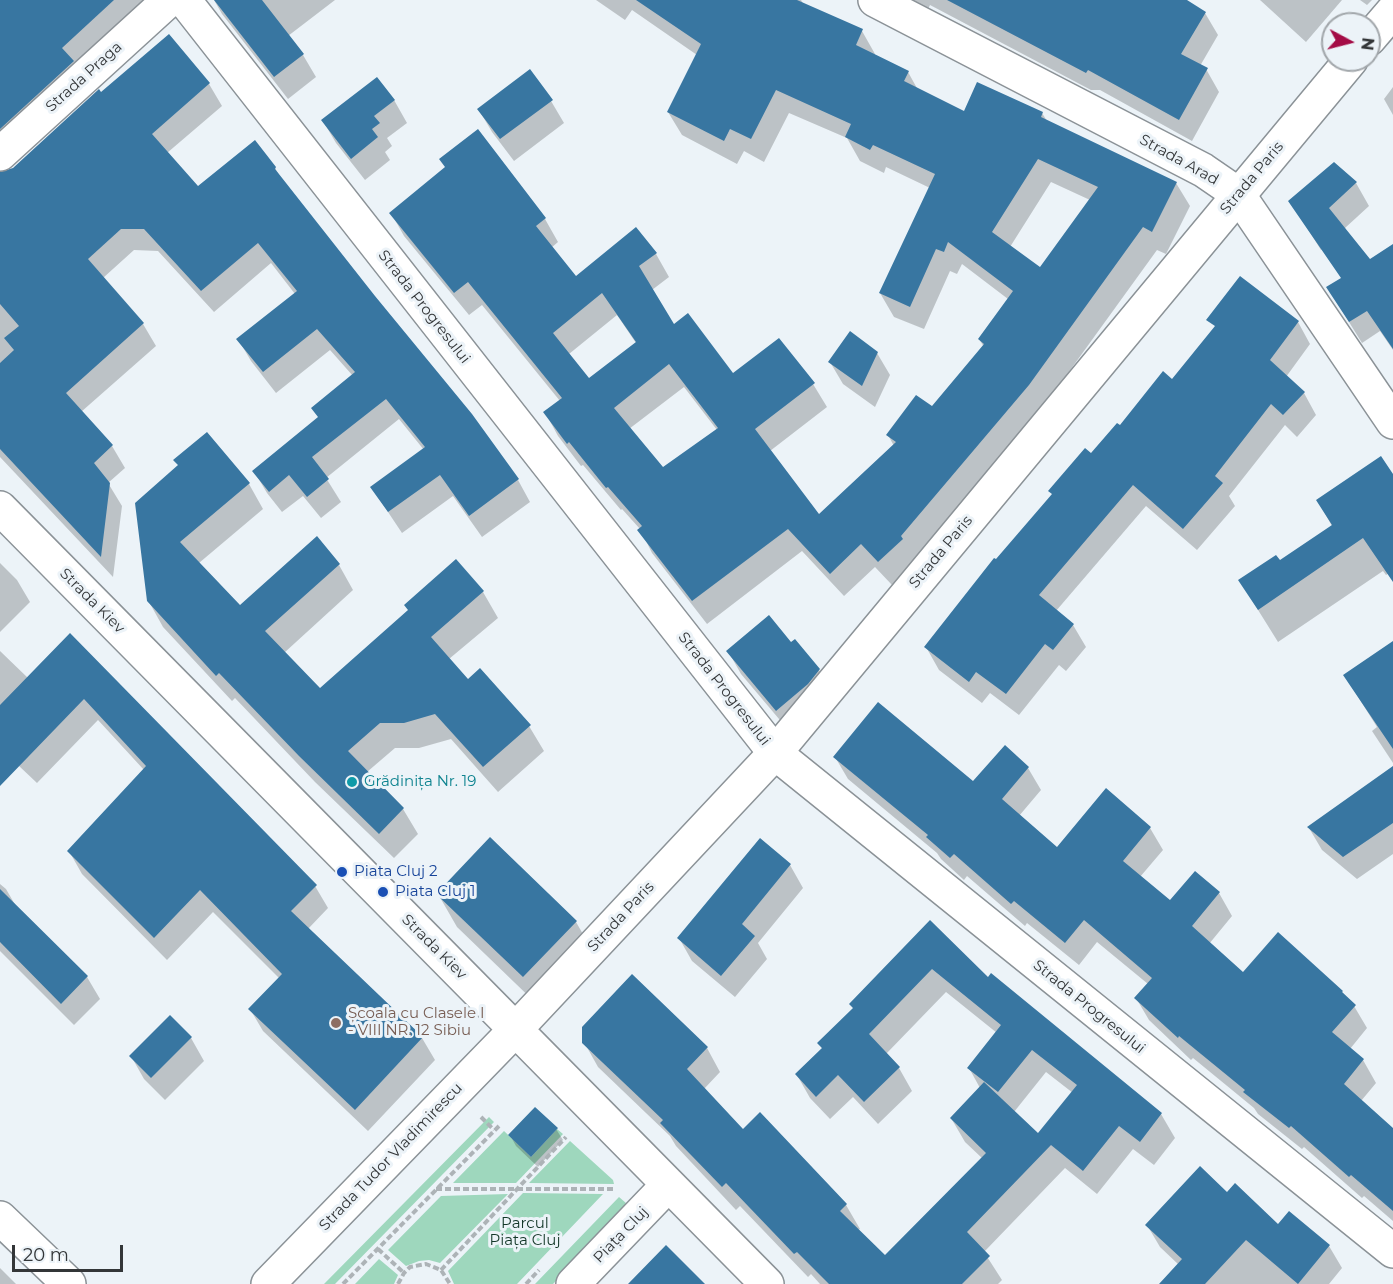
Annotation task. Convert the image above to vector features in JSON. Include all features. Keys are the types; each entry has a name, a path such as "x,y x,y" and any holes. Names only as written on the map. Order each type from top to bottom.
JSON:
{"street":[{"name":"Strada Praga","path":"0,154 169,0"},
{"name":"Strada Progresului","path":"184,0 775,753 1393,1251"},
{"name":"Strada Arad","path":"875,0 1203,170 1238,194 1393,422"},
{"path":"1381,25 1393,11"},
{"name":"Strada Paris","path":"515,1030 775,753 1342,72"},
{"name":"Strada Kiev","path":"0,508 767,1284"},
{"name":"Strada Tudor Vladimirescu","path":"268,1284 515,1030"},
{"name":"Piața Cluj","path":"573,1284 668,1185"},
{"path":"0,1218 69,1284"}],"path":[{"path":"343,1284 499,1126"},
{"path":"441,1270 566,1137"},
{"path":"436,1189 618,1189 610,1197"},
{"path":"377,1249 404,1273"},
{"path":"398,1284 410,1267 426,1264 441,1270 450,1284"},
{"path":"526,1284 541,1268"}],"green space":[{"path":"489,1117 494,1122 335,1284 324,1284"},
{"path":"557,1129 563,1134 516,1183 453,1183 504,1131 531,1157"},
{"path":"570,1141 613,1180 614,1184 529,1183"},
{"name":"Parcul Piața Cluj","path":"523,1193 603,1194 517,1284 454,1284 448,1271"},
{"path":"508,1194 440,1263 429,1260 406,1266 388,1250 441,1196"},
{"path":"619,1197 626,1203 621,1214 553,1284 535,1284"},
{"path":"379,1259 398,1275 394,1284 355,1284"}],"building":[{"path":"0,0 114,0 62,48 74,61 0,129"},
{"path":"214,0 262,0 304,54 274,77"},
{"path":"636,0 797,0 863,29 856,45 909,71 904,81 964,111 977,82 1043,112 1041,117 1177,182 1152,232 1143,227 1029,385 901,536 903,539 878,562 861,544 830,574 788,529 692,601 637,530 642,526 608,487 606,488 569,442 567,444 543,412 562,398 468,282 454,293 389,213 445,167 439,159 478,129 546,218 536,226 576,276 636,227 657,253 639,266 674,324 688,313 733,373 779,338 815,383 755,429 819,514 896,442 886,435 916,395 932,406 984,344 978,339 1013,291 948,242 944,252 936,249 910,307 879,293 935,174 873,145 870,150 845,137 851,124 776,90 751,139 730,129 724,141 667,112 701,44","holes":["1038,159 1098,187 1040,267 992,232","602,293 636,342 589,378 553,333","669,364 718,428 663,467 614,408"]},
{"path":"947,0 1187,0 1206,12 1181,54 1208,68 1179,120 1088,70 1086,73"},
{"path":"169,34 210,83 152,134 198,186 255,140 276,167 275,169 375,296 472,414 519,479 469,516 440,475 388,512 370,487 425,447 386,399 312,457 329,479 307,497 289,475 269,492 252,471 318,417 311,408 355,372 317,329 263,372 236,339 297,291 258,243 201,291 144,229 121,229 88,259 144,323 66,393 113,445 94,463 110,483 101,557 0,449 0,363 14,350 4,338 19,326 0,304 0,172 13,168 99,89 101,92"},
{"path":"530,69 553,100 500,139 477,109"},
{"path":"377,77 395,100 374,116 380,123 372,129 378,137 351,159 321,120"},
{"path":"1334,162 1357,182 1329,208 1370,259 1393,244 1393,349 1367,311 1349,322 1326,287 1341,278 1288,201"},
{"path":"1240,276 1299,321 1270,360 1305,392 1283,415 1271,404 1215,476 1223,483 1183,529 1133,485 1039,595 1074,624 1053,650 1045,644 1006,694 976,672 969,682 924,647 994,558 996,559 1052,494 1048,491 1085,448 1091,453 1117,423 1120,425 1163,371 1172,379 1215,326 1206,320"},
{"path":"850,331 878,352 862,386 828,362"},
{"path":"207,432 250,483 180,542 240,605 317,536 340,564 265,631 320,688 408,610 404,605 456,559 484,591 431,637 468,679 480,668 531,725 483,767 435,714 404,723 380,723 348,751 404,808 379,834 219,673 216,676 147,601 135,503 178,465 173,460"},
{"path":"1381,456 1393,474 1393,582 1363,538 1258,610 1238,580 1276,555 1280,560 1332,525 1316,500"},
{"path":"769,615 791,642 795,639 820,669 808,684 776,711 726,651"},
{"path":"70,633 317,885 291,911 423,1037 355,1110 248,1009 282,974 200,890 154,938 67,851 146,766 84,699 0,786 0,705"},
{"path":"1393,641 1393,749 1343,675"},
{"path":"878,702 973,781 1005,745 1029,767 1002,799 1057,847 1106,788 1151,827 1123,861 1170,900 1195,871 1220,892 1192,926 1243,972 1278,932 1343,991 1356,1005 1332,1032 1364,1059 1344,1084 1393,1128 1393,1211 1351,1175 1349,1177 1291,1126 1289,1128 1243,1092 1245,1090 1179,1036 1178,1038 1134,998 1152,978 1084,920 1065,943 1014,901 1011,904 954,854 950,858 926,837 928,835 833,757"},
{"path":"1393,766 1393,823 1343,857 1307,827"},
{"path":"490,837 577,921 523,977 436,894"},
{"path":"760,838 791,864 742,924 755,936 721,976 677,938"},
{"path":"0,889 88,976 61,1004 0,942"},
{"path":"930,920 988,977 991,973 1162,1113 1140,1142 1119,1126 1083,1171 1051,1145 967,1232 990,1256 962,1284 829,1284 797,1252 794,1254 726,1183 722,1187 660,1123 663,1120 582,1043 582,1027 632,974 708,1047 687,1069 743,1129 760,1112 847,1204 840,1211 885,1255 986,1153 950,1118 984,1082 1038,1133 1077,1085 1032,1050 998,1092 967,1068 1001,1025 932,969 869,1034 900,1067 864,1102 838,1075 816,1097 795,1074 822,1048 817,1043 853,1008 849,1004"},
{"path":"170,1015 192,1037 151,1078 129,1056"},
{"path":"535,1107 558,1128 531,1157 508,1135"},
{"path":"1200,1166 1227,1192 1235,1183 1278,1224 1289,1211 1330,1245 1298,1284 1246,1240 1205,1284 1159,1284 1182,1259 1145,1225"},
{"path":"666,1245 705,1284 628,1284"}],"place":[{"name":"Grădinița Nr. 19","path":"352,782"},
{"name":"Piata Cluj 2","path":"342,872"},
{"name":"Piata Cluj 1","path":"383,892"},
{"name":"Școala cu Clasele I - VIII NR. 12 Sibiu","path":"336,1023"}]}
